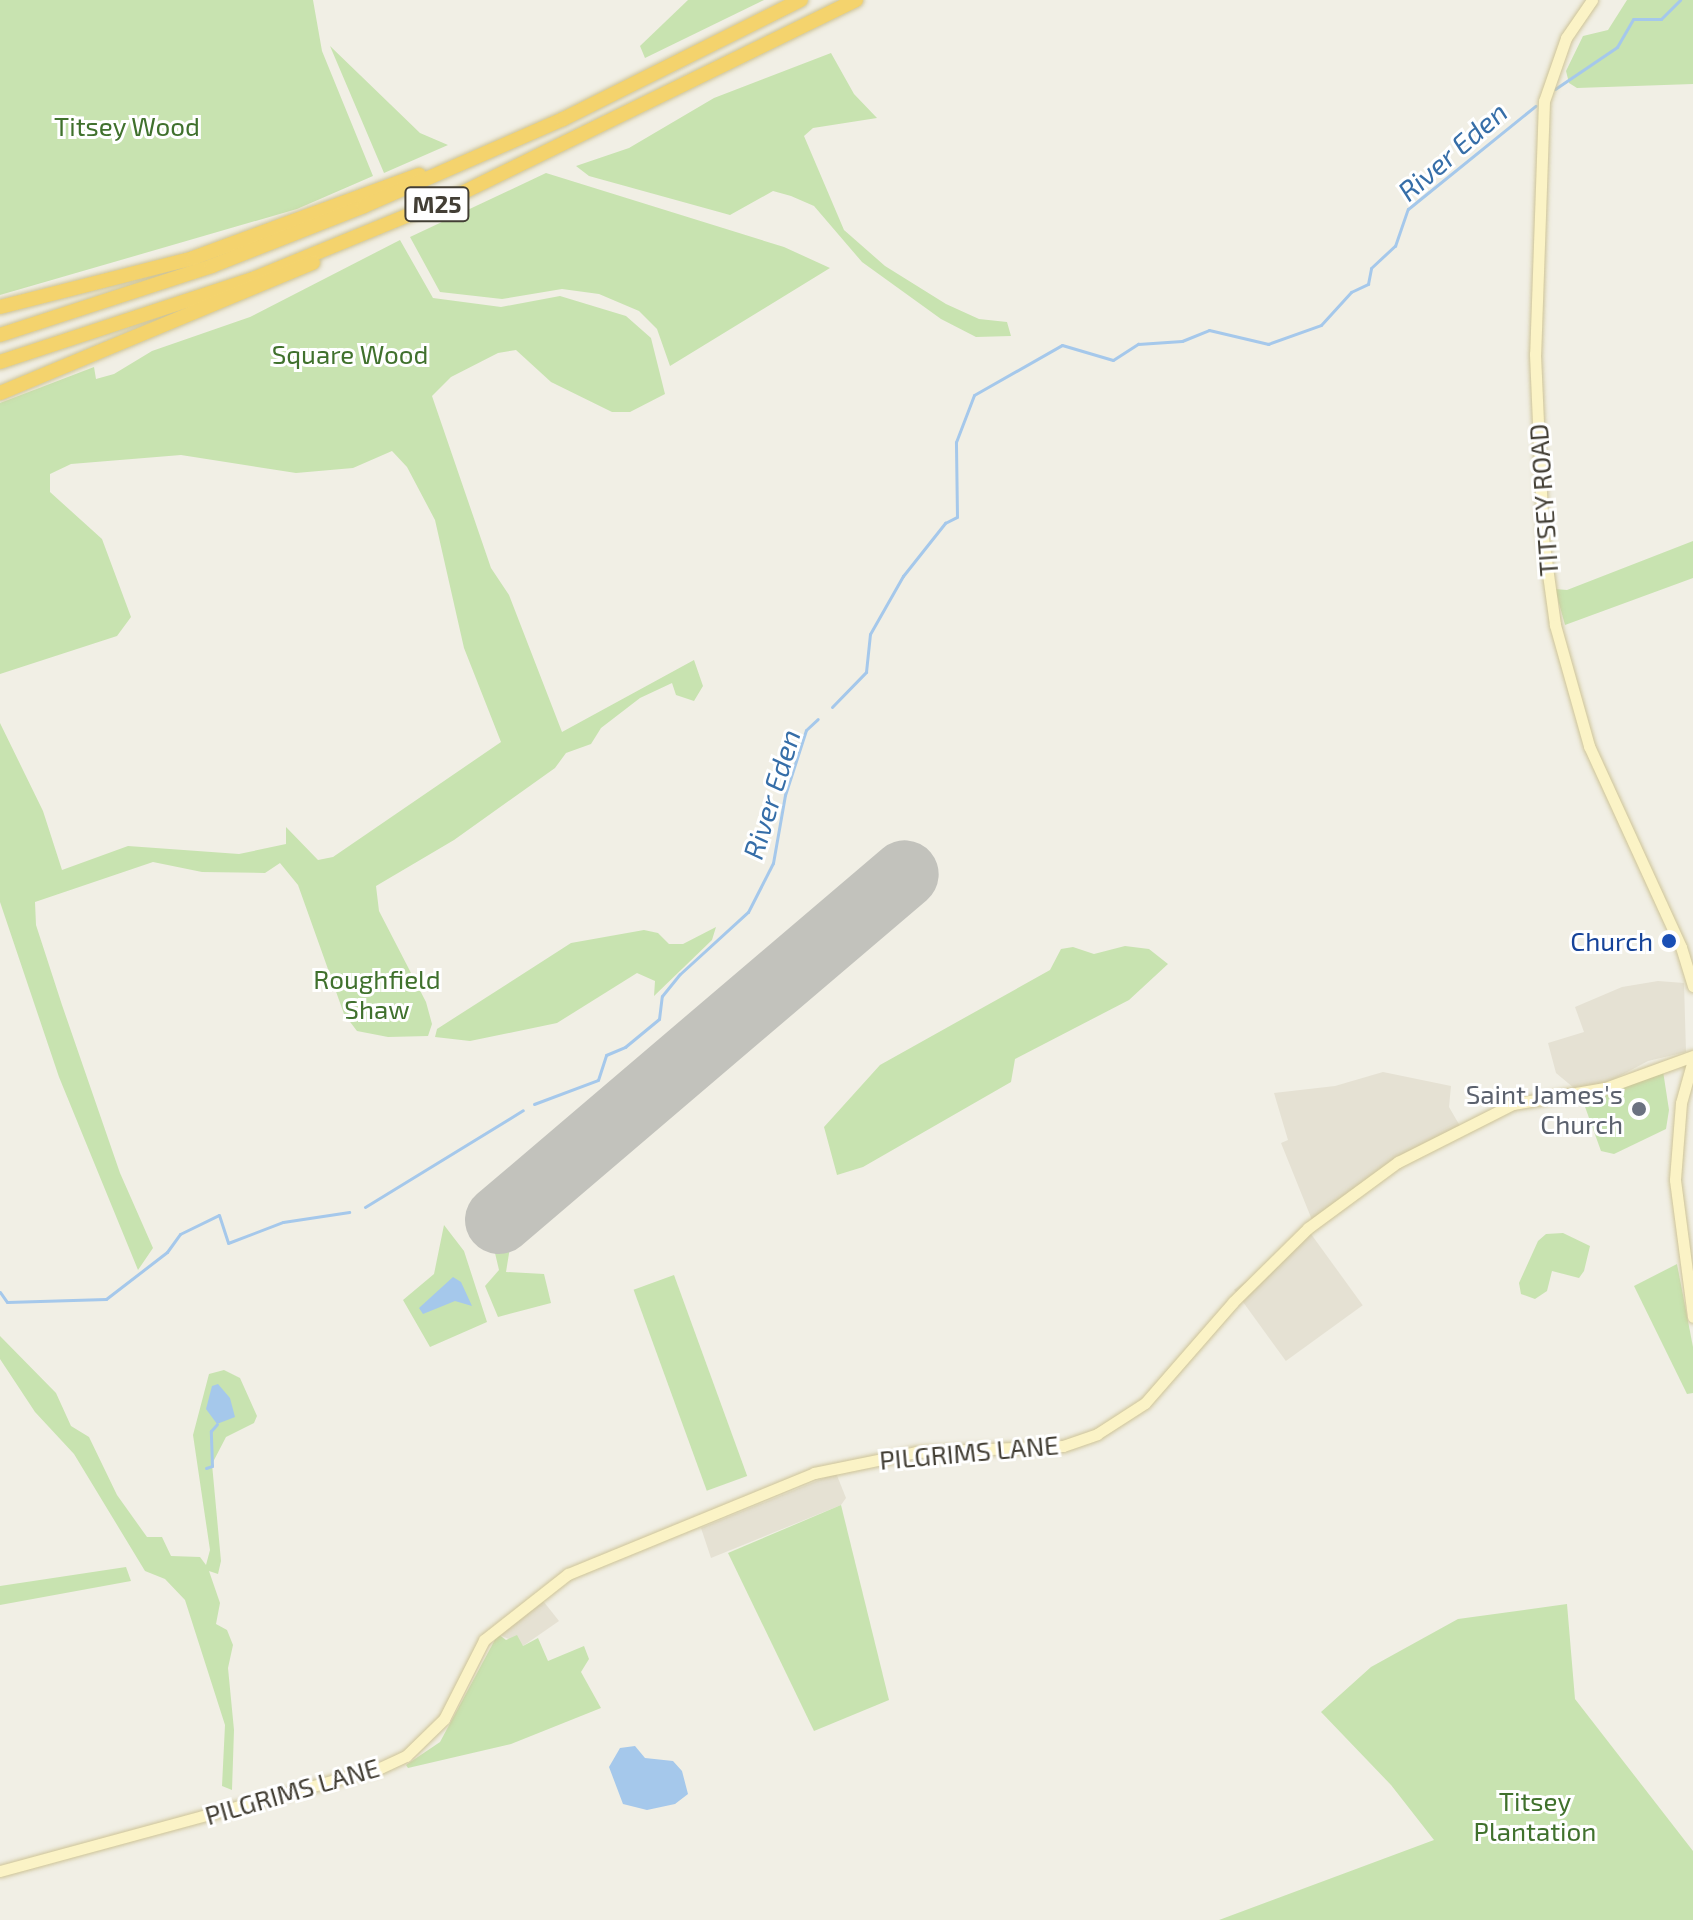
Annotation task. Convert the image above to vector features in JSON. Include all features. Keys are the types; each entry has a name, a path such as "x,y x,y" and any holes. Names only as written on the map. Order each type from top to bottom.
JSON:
{"highway":[{"name":"M25","path":"0,335 212,266 464,164 801,0"},
{"name":"M25","path":"0,362 204,296 372,231 559,149 856,0"},
{"name":"M25","path":"0,307 193,258 399,180 464,164"},
{"name":"M25","path":"0,393 287,278 372,231"}],"street":[{"name":"TITSEY ROAD","path":"1592,0 1566,38 1544,101 1535,354 1543,538 1557,638 1589,746 1681,947 1693,986"},
{"path":"1693,1058 1681,1103 1675,1180 1693,1317"},
{"name":"PILGRIMS LANE","path":"0,1871 380,1768 406,1756 444,1719 484,1640 568,1574 814,1473 916,1452 1063,1446 1097,1434 1151,1397 1233,1302 1308,1228 1398,1162 1513,1104 1605,1088 1693,1058"}],"shaded area":[{"path":"1658,981 1684,983 1686,1052 1648,1061 1605,1084 1574,1088 1556,1073 1548,1043 1584,1032 1575,1007 1622,987"},
{"path":"1383,1072 1451,1086 1449,1107 1460,1126 1312,1220 1281,1143 1288,1140 1274,1093 1335,1086"},
{"path":"1311,1234 1363,1305 1286,1361 1234,1290"},
{"path":"836,1473 846,1498 841,1505 711,1558 701,1528"},
{"path":"540,1597 559,1621 523,1646 498,1634"}],"green space":[{"name":"Titsey Wood","path":"0,0 313,0 322,51 373,176 297,209 0,295"},
{"path":"688,0 764,0 645,58 640,46"},
{"path":"1627,0 1693,0 1693,84 1577,88 1569,83 1566,71 1583,36 1608,30"},
{"path":"330,46 420,133 448,145 384,173"},
{"path":"831,53 854,94 877,118 813,128 804,136 844,230 885,266 946,304 979,319 1007,322 1011,336 976,337 941,319 862,262 814,206 791,196 773,191 730,215 589,176 576,166 629,148 714,98"},
{"path":"546,173 784,247 830,268 670,366 657,329 639,311 599,294 562,289 502,299 440,292 410,237"},
{"path":"400,240 433,298 501,307 560,296 626,316 651,338 665,394 630,412 612,412 551,382 516,350 498,353 451,377 432,396 491,568 509,595 562,732 694,660 703,686 694,701 676,695 672,683 640,698 601,728 591,744 566,753 555,768 454,840 376,886 379,911 426,1002 432,1024 428,1036 388,1037 357,1031 344,1014 298,885 280,863 265,873 202,872 153,862 35,902 36,925 62,1005 120,1173 153,1248 138,1270 59,1077 0,902 0,723 43,811 62,870 128,846 239,854 286,844 286,827 318,860 333,857 501,742 464,648 435,520 407,467 392,451 353,468 296,473 181,455 71,464 50,474 50,492 102,539 131,617 117,636 0,674 0,403 94,367 96,379 114,374 152,351 250,317"},
{"path":"1693,541 1693,578 1565,625 1555,589 1567,590"},
{"path":"912,861 919,866 918,883 512,1235 506,1272 544,1274 551,1303 498,1317 485,1286 499,1270 491,1236 483,1227 481,1216 487,1209 901,863"},
{"path":"716,927 712,940 654,996 655,981 637,973 557,1023 470,1041 435,1037 437,1029 571,943 644,930 658,933 669,944 683,944"},
{"path":"1125,946 1149,949 1168,964 1129,1000 1015,1059 1011,1082 863,1167 837,1175 824,1127 880,1065 1050,970 1061,949 1073,947 1094,954"},
{"path":"1663,1071 1669,1110 1666,1129 1614,1154 1601,1151 1584,1104"},
{"path":"444,1225 464,1251 487,1322 430,1347 403,1300 434,1274"},
{"path":"1563,1233 1590,1246 1584,1271 1579,1278 1552,1271 1547,1291 1535,1299 1521,1294 1519,1283 1538,1241 1546,1234"},
{"path":"1677,1264 1693,1347 1693,1393 1687,1394 1634,1286"},
{"path":"674,1275 747,1476 707,1491 634,1290"},
{"path":"0,1336 56,1393 71,1426 89,1437 117,1495 147,1537 162,1537 171,1556 200,1557 206,1565 210,1550 193,1435 209,1374 224,1370 240,1378 257,1416 254,1423 226,1437 212,1464 221,1561 218,1574 209,1571 220,1603 216,1624 227,1630 233,1645 228,1668 234,1730 232,1790 222,1786 225,1725 185,1600 165,1579 145,1571 74,1454 35,1412 0,1359"},
{"path":"841,1505 889,1700 814,1731 728,1553"},
{"path":"126,1567 131,1581 0,1605 0,1586"},
{"name":"Titsey Plantation","path":"1567,1604 1575,1699 1693,1851 1693,1920 1219,1920 1434,1840 1391,1785 1321,1712 1371,1667 1458,1619"},
{"path":"498,1634 506,1640 517,1635 523,1646 538,1638 548,1661 584,1646 589,1659 581,1672 601,1708 511,1744 408,1768 406,1765 440,1742"}],"water":[{"path":"453,1277 461,1282 472,1306 455,1301 423,1314 419,1308"},
{"path":"218,1384 230,1398 235,1417 217,1424 206,1409 212,1386"},
{"path":"635,1746 645,1758 673,1761 682,1771 688,1794 675,1804 647,1810 623,1804 609,1767 620,1748"}],"waterway":[{"name":"River Eden","path":"1555,89 1617,47 1633,19 1661,19 1680,0"},
{"name":"River Eden","path":"832,707 866,672 870,634 903,576 945,523 957,517 956,442 974,395 1062,345 1113,360 1138,344 1182,341 1209,330 1268,344 1321,325 1351,292 1368,284 1371,268 1395,246 1408,209 1535,106"},
{"name":"River Eden","path":"534,1104 598,1080 606,1055 625,1047 659,1019 662,996 680,974 748,912 773,863 785,795 806,730 818,719"},
{"name":"River Eden","path":"365,1207 523,1110"},
{"name":"River Eden","path":"0,1292 7,1302 106,1299 167,1252 180,1234 219,1215 228,1243 283,1222 349,1212"},
{"path":"206,1468 212,1466 211,1431 217,1424"}],"runway":[{"path":"499,1220 905,874"}],"place":[{"name":"Church","path":"1669,941"},
{"name":"Saint James's Church","path":"1639,1109"}],"park label":[{"name":"Square Wood","path":"350,354"},
{"name":"Roughfield Shaw","path":"377,994"}]}
